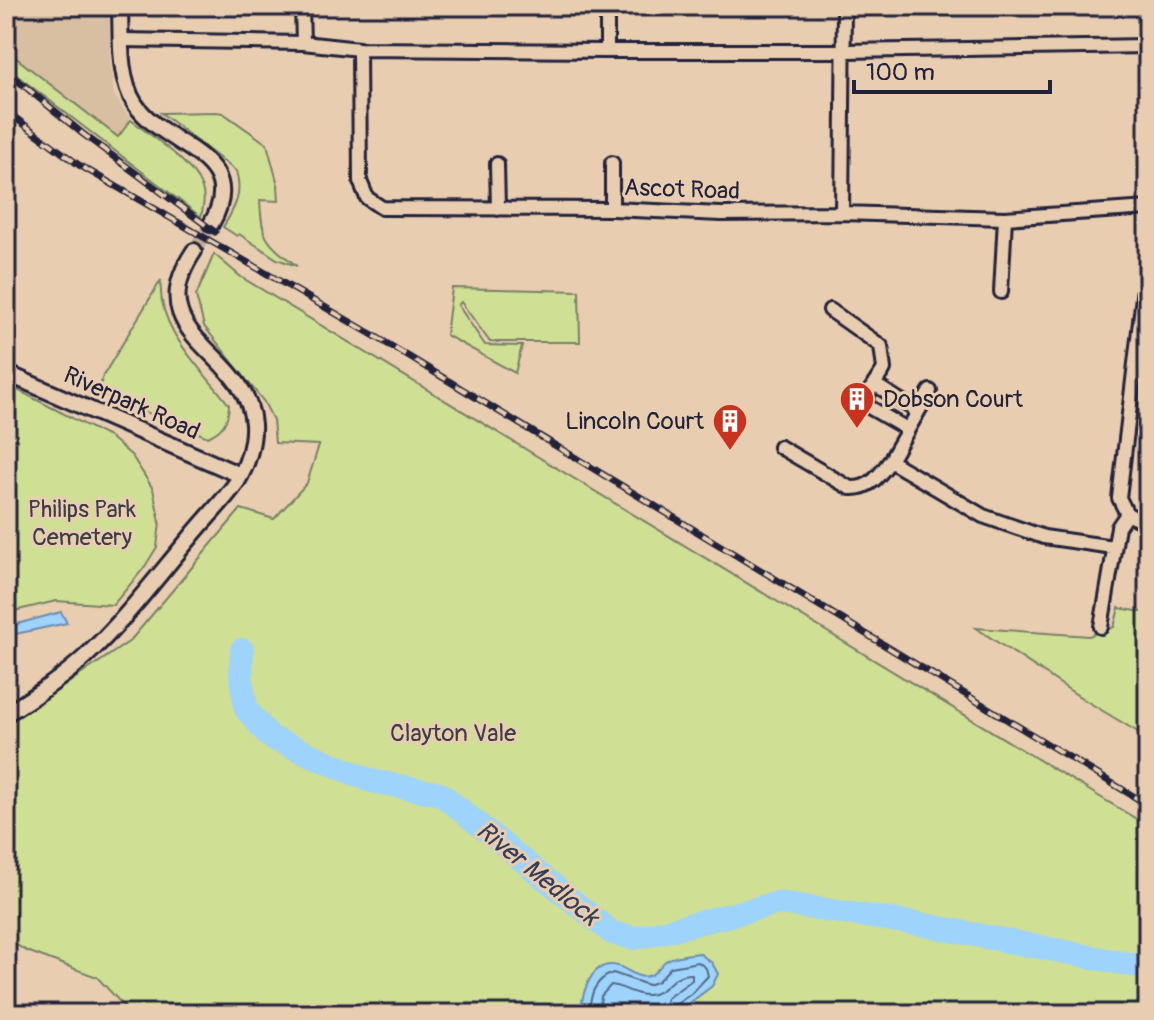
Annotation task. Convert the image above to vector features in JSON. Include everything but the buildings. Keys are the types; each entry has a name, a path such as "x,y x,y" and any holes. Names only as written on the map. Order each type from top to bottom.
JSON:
{"street":[{"path":"120,6 125,76 134,103 161,128 207,162 221,179 220,206 211,224"},
{"path":"302,6 303,43"},
{"path":"607,6 607,51"},
{"path":"842,213 844,6"},
{"path":"121,40 303,43 359,49 607,51 1148,46"},
{"name":"Ascot Road","path":"359,49 360,181 367,198 382,208 612,209 721,214 842,213 1005,218 1148,208"},
{"path":"612,163 612,209"},
{"path":"497,164 498,209"},
{"path":"1001,292 1005,218"},
{"path":"6,714 30,700 87,655 151,586 240,475 253,434 251,410 235,381 177,309 178,282 194,251"},
{"path":"1148,254 1119,498 1127,514 1148,524"},
{"path":"830,310 881,346 884,369 862,403 907,429"},
{"name":"Riverpark Road","path":"6,373 240,475"},
{"path":"874,384 917,411"},
{"path":"780,447 850,488 861,489 875,480 890,461 930,391"},
{"path":"890,461 983,516 1044,537 1113,547"},
{"path":"1101,627 1113,547 1118,527 1127,514"}],"shaded area":[{"path":"6,6 109,6 114,95 131,120 118,137 6,50"}],"green space":[{"path":"6,50 118,137 131,120 170,150 189,168 203,190 201,217 6,67"},
{"path":"161,113 223,113 267,144 279,201 260,200 264,233 272,245 297,266 277,259 223,227 237,200 239,186 236,171"},
{"name":"Clayton Vale","path":"214,254 241,277 1148,826 1148,1014 131,1014 97,977 27,951 6,939 6,721 24,713 130,641 241,509 274,519 307,483 319,445 275,443 273,420 264,402 204,326 196,296"},
{"path":"161,280 161,298 173,332 229,405 224,425 208,437 98,393 103,376"},
{"path":"452,288 579,291 580,342 490,342 461,302 458,305 485,345 522,346 515,373 446,335"},
{"name":"Philips Park Cemetery","path":"6,384 111,438 132,456 153,489 160,522 157,547 113,605 56,601 6,613"},
{"path":"1119,608 1148,613 1148,738 976,628 1089,636 1114,627"}],"water":[{"path":"61,612 67,623 6,636 6,627"},
{"path":"699,953 712,963 718,974 712,986 675,1014 581,1014 588,983 604,966 617,966 644,977 654,973 671,958"}],"waterway":[{"name":"River Medlock","path":"242,650 241,677 246,709 270,737 371,781 441,794 612,933 634,938 779,903 925,925 1148,968"}],"tunnel":[{"path":"194,251 211,224"}],"railway":[{"path":"6,71 83,134 215,232"},
{"path":"6,111 79,165 373,335 1148,805"}],"place":[{"name":"Dobson Court","path":"857,430"},
{"name":"Lincoln Court","path":"730,452"}]}
